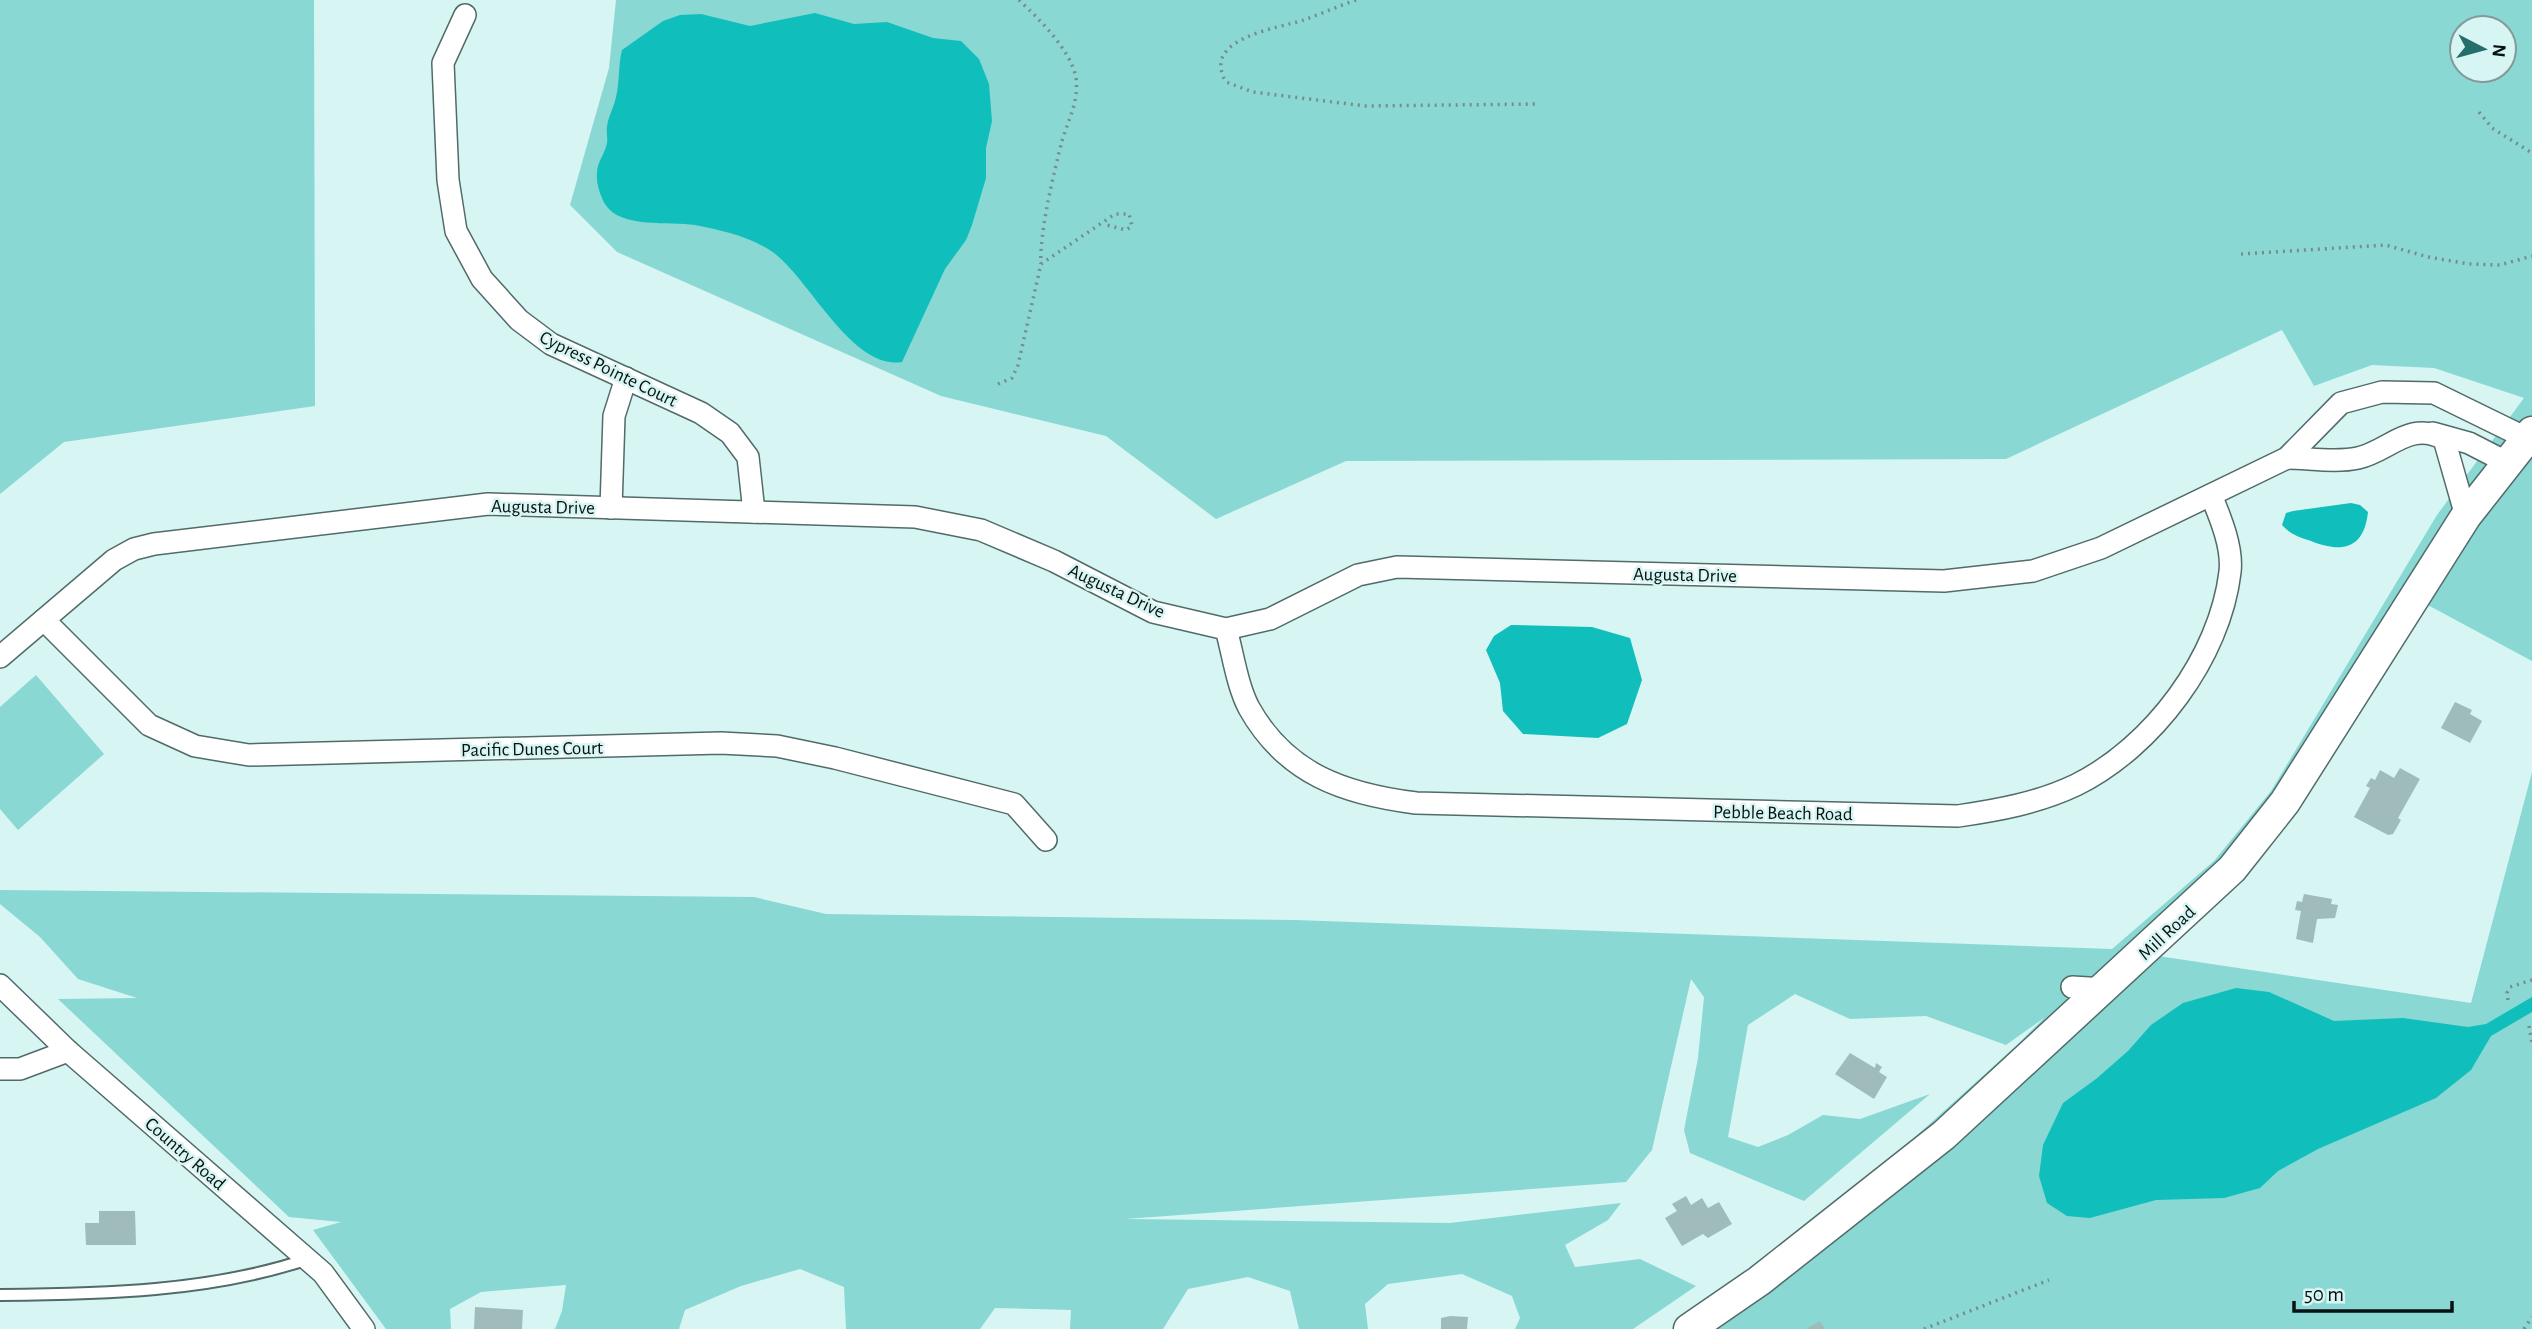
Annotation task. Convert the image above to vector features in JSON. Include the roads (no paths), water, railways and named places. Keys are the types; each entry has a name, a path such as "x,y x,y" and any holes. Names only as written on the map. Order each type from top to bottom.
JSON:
{"main road":[{"name":"Mill Road","path":"1689,1329 1759,1281 1944,1135 2232,869 2285,802 2466,516 2529,435"}],"street":[{"name":"Cypress Pointe Court","path":"465,15 443,63 448,180 456,231 482,279 519,320 551,344 701,413 730,433 748,457 754,512"},
{"path":"611,508 614,416 626,378"},
{"name":"Augusta Drive","path":"0,657 114,560 135,549 154,544 488,504 915,517 981,530 1054,561 1153,612 1226,629 1269,620 1358,575 1397,567 1944,581 2032,571 2101,548 2287,458 2341,403 2382,391 2434,393 2529,435"},
{"name":"Augusta Drive","path":"2287,458 2358,458 2408,433 2433,433 2469,443 2506,462"},
{"path":"2433,433 2444,439 2466,516"},
{"name":"Pebble Beach Road","path":"1226,629 1248,706 1278,748 1318,779 1376,798 1416,803 1958,816 2018,807 2077,784 2137,743 2186,690 2218,620 2231,570 2224,526 2211,495"},
{"name":"Pacific Dunes Court","path":"44,620 149,725 195,746 249,755 722,743 777,747 1014,804 1046,840"},
{"name":"Country Road","path":"0,985 68,1051 323,1273 364,1329"},
{"path":"2072,987 2105,989"},
{"path":"0,1069 20,1069 68,1051"}],"lane":[{"path":"0,1295 121,1294 267,1273 308,1259"}]}
